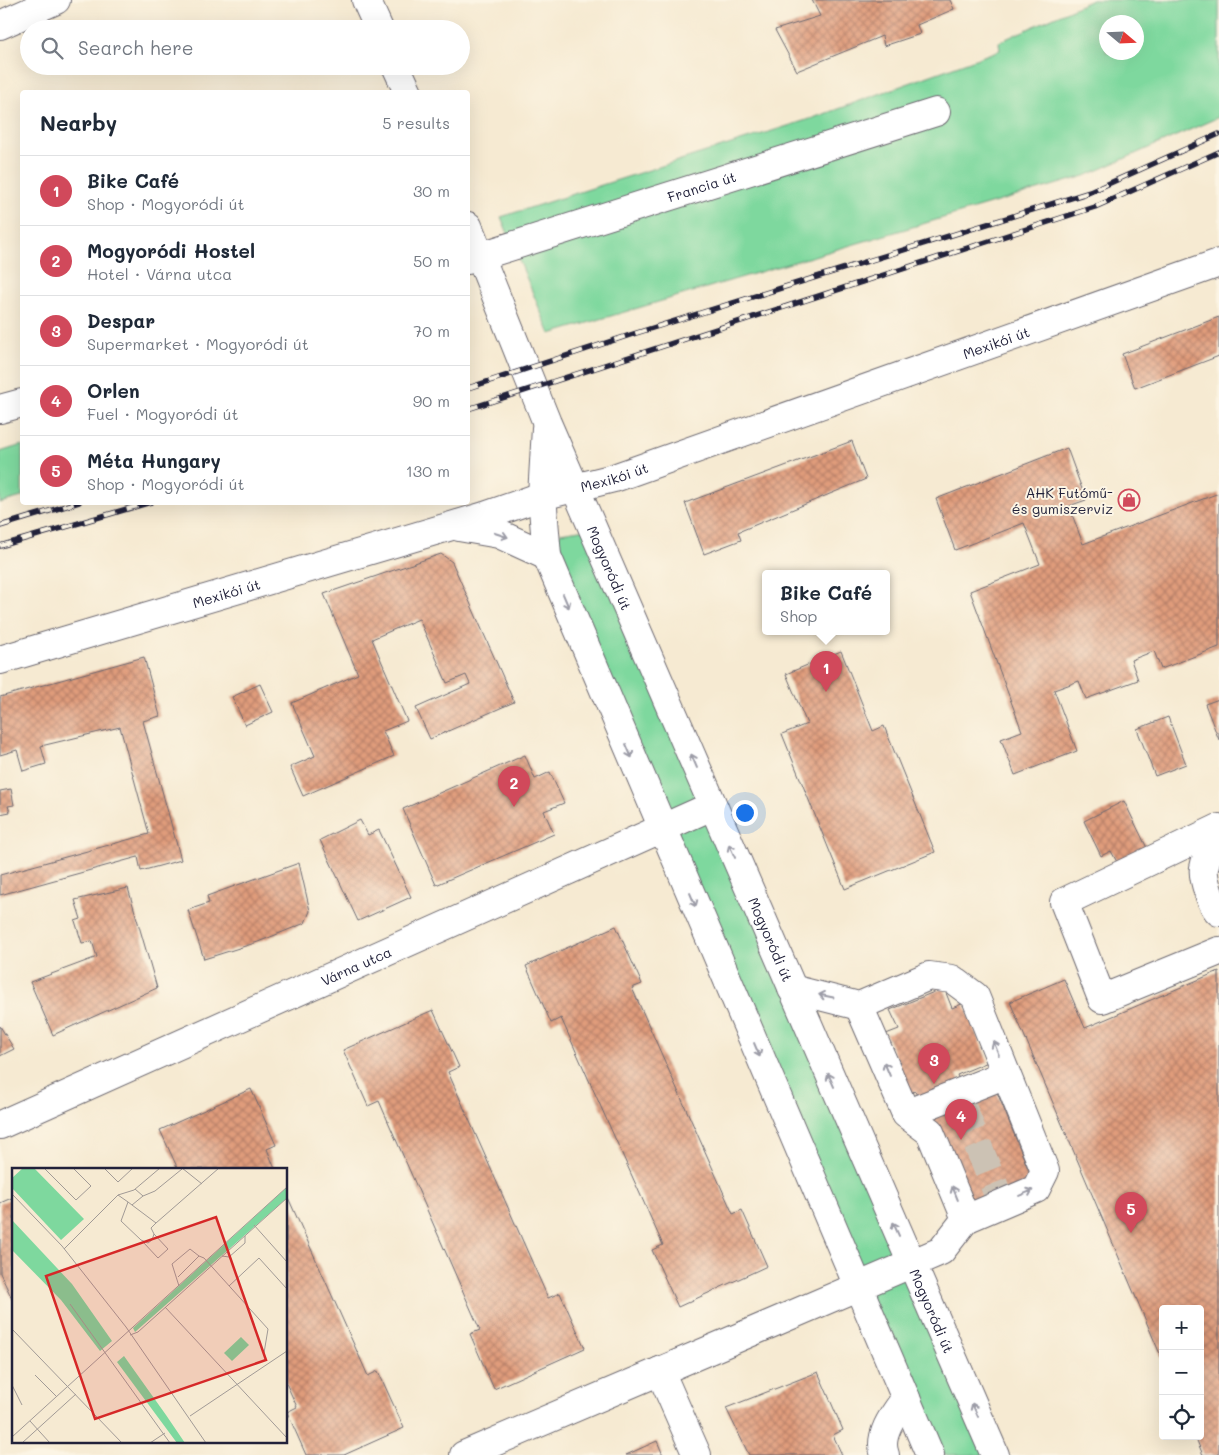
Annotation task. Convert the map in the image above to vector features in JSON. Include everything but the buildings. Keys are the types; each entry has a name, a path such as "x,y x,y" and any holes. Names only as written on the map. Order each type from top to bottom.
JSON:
{"street":[{"path":"0,25 56,0"},
{"path":"366,0 375,20"},
{"path":"400,75 407,90"},
{"name":"Francia út","path":"474,258 936,112"},
{"name":"Mogyoródi út","path":"470,237 474,258 576,488 712,806 995,1455"},
{"name":"Mexikói út","path":"0,660 453,526 542,496 614,478 1219,263"},
{"path":"0,410 20,404"},
{"path":"496,512 516,496 534,468 547,423"},
{"name":"Mogyoródi út","path":"547,423 542,496 547,556 930,1455"},
{"path":"453,526 499,534 547,556"},
{"name":"Várna utca","path":"0,1125 663,830 712,806"},
{"path":"1219,828 1064,902 1102,999 1219,952"},
{"path":"1219,837 1213,842 1203,870 1214,908 1219,912"},
{"path":"464,1455 858,1286 912,1265 941,1251 966,1219 999,1199 1036,1188 1045,1171 975,996 952,978 929,976 859,1006 792,989"},
{"path":"859,1006 906,1114 930,1132 966,1219"},
{"path":"906,1114 959,1100 1006,1074"},
{"path":"660,1371 697,1455"},
{"path":"885,1455 883,1451 887,1425 906,1398"}],"green space":[{"path":"1092,0 1219,0 1219,117 1085,176 550,334 501,217 813,118 1000,50 999,42"},
{"path":"20,446 20,498 0,503 0,452"},
{"path":"593,528 995,1455 930,1455 547,556 560,533"}],"tunnel":[{"path":"962,1106 998,1195"}],"railway":[{"path":"470,387 630,335 1090,192 1219,134"},
{"path":"470,408 1095,207 1219,152"},
{"path":"0,526 69,505"},
{"path":"0,546 141,505"}],"place":[{"name":"AHK Futómű- és gumiszerviz","path":"1129,500"},
{"name":"Bike Café","path":"826,692"},
{"name":"Mogyoródi Hostel","path":"514,807"},
{"name":"Despar","path":"934,1084"},
{"name":"Orlen","path":"961,1140"},
{"name":"Méta Hungary","path":"1131,1233"}]}
